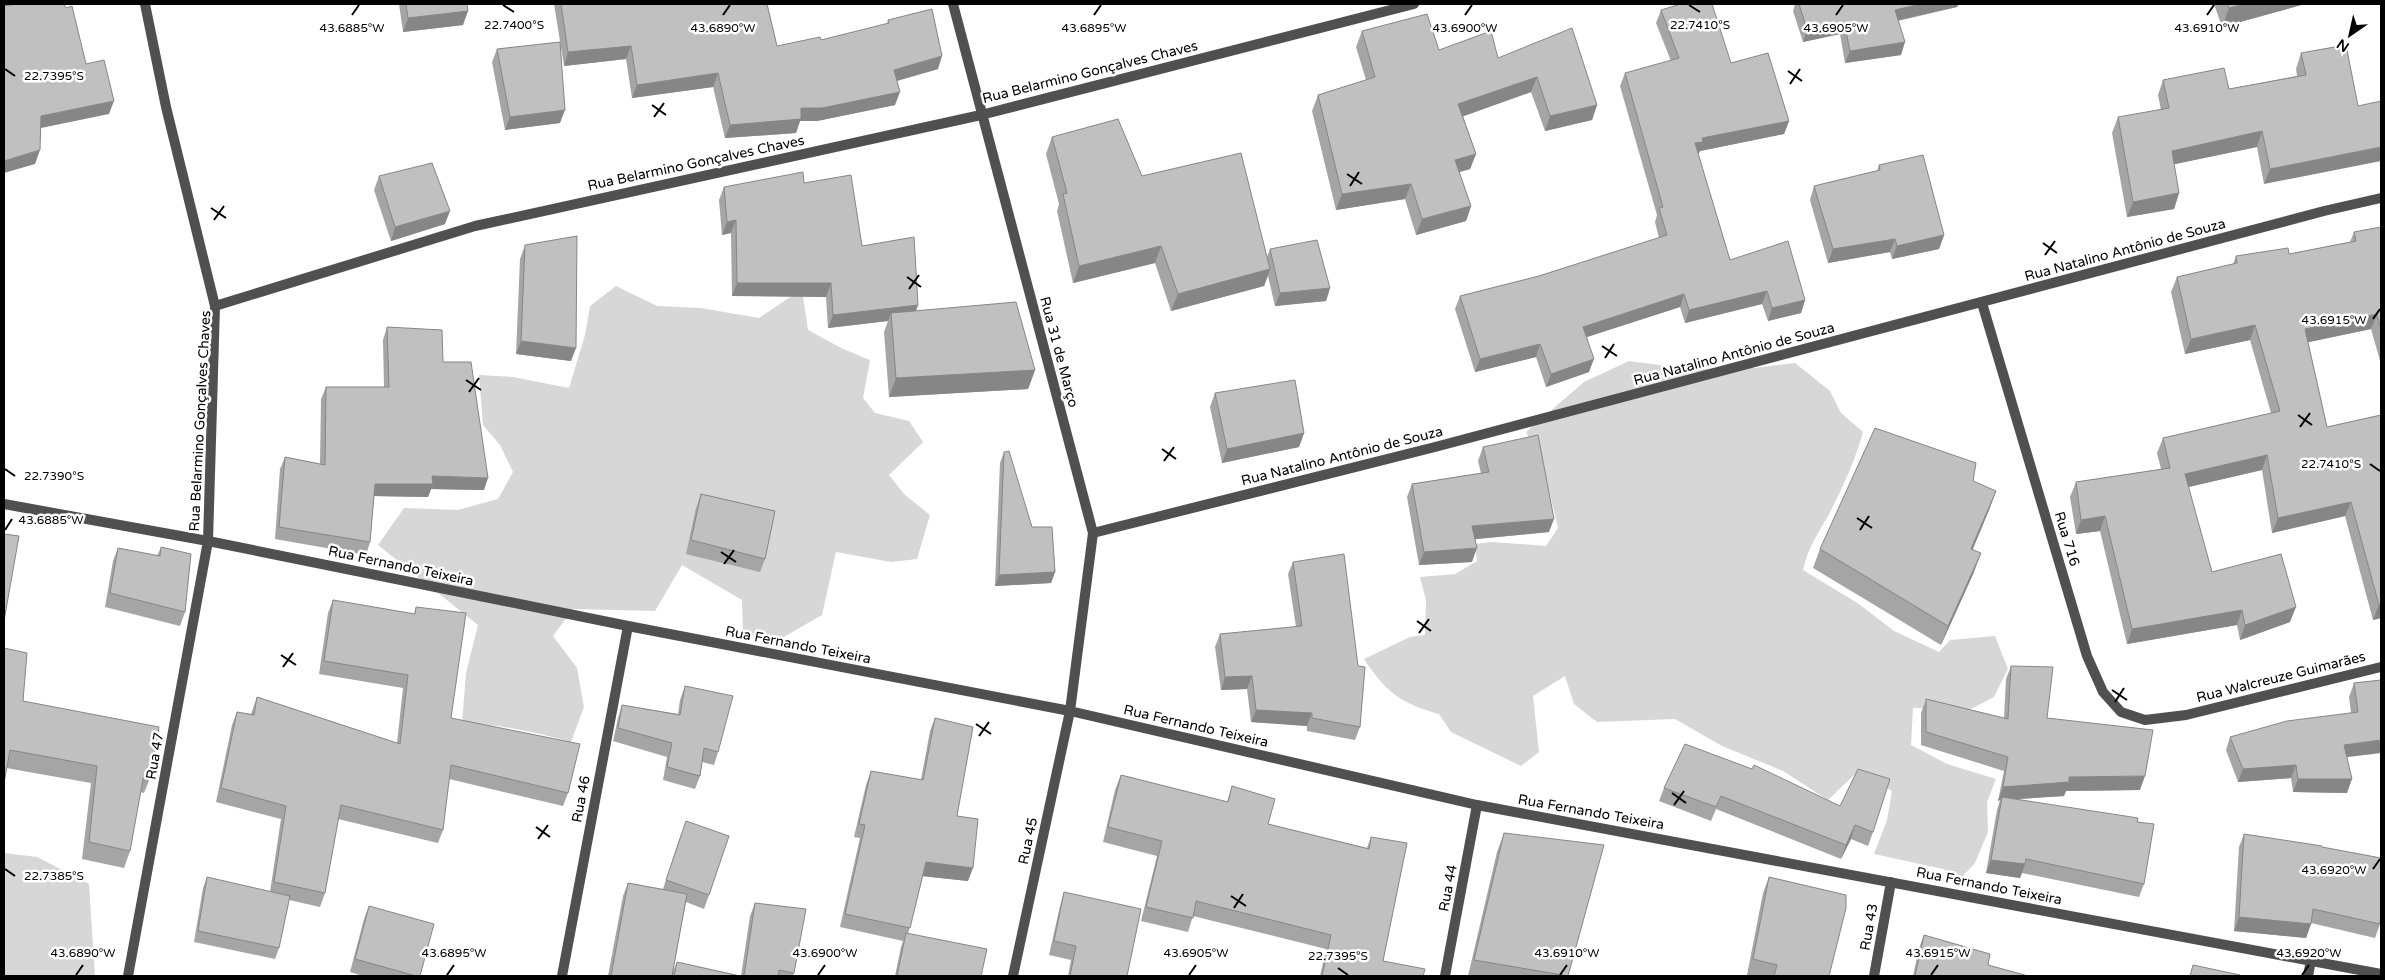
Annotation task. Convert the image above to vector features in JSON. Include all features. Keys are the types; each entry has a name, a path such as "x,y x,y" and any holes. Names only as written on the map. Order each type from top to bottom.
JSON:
{"street":[{"path":"145,4 166,107 215,306"},
{"name":"Rua 31 de Março","path":"953,4 1093,533 1070,711"},
{"name":"Rua Belarmino Gonçalves Chaves","path":"208,541 215,306 474,226 981,114 1414,4"},
{"name":"Rua Natalino Antônio de Souza","path":"1093,533 1436,447 2324,211 2381,198"},
{"name":"Rua 716","path":"1982,302 2087,656 2104,692 2121,712 2145,720 2186,715"},
{"name":"Rua Fernando Teixeira","path":"4,504 208,541 628,626 1070,711 1478,805 2381,974"},
{"name":"Rua 47","path":"128,976 208,541"},
{"name":"Rua 46","path":"562,976 628,626"},
{"name":"Rua Walcreuze Guimarães","path":"2186,715 2381,667"},
{"name":"Rua 45","path":"1014,976 1070,711"},
{"name":"Rua 44","path":"1445,976 1478,805"},
{"name":"Rua 43","path":"1874,976 1891,882"},
{"path":"2308,976 2311,960"}],"shaded area":[{"path":"616,286 657,306 701,308 759,318 802,289 808,330 841,348 870,360 863,398 875,413 909,421 923,442 889,475 904,494 930,515 917,559 891,562 836,552 822,615 782,638 743,635 742,600 682,565 655,611 573,609 553,636 577,668 584,707 571,742 517,729 462,723 466,673 478,625 378,545 404,508 458,510 498,499 513,472 500,445 483,425 479,375 513,377 569,388 585,335 590,306"},
{"path":"1629,361 1689,369 1754,368 1795,363 1830,391 1841,413 1863,432 1848,474 1817,534 1803,570 1859,604 1894,631 1939,652 1950,640 1995,636 2008,669 1994,697 1971,709 1913,708 1911,745 1947,764 1996,779 1987,802 1988,832 1975,863 1962,877 1943,869 1874,854 1887,820 1892,791 1873,779 1854,775 1828,800 1783,771 1722,746 1675,719 1597,722 1574,704 1565,676 1533,696 1539,752 1521,766 1451,732 1439,714 1425,710 1395,695 1380,680 1364,659 1410,637 1425,635 1426,600 1420,577 1455,574 1477,561 1475,544 1492,542 1546,546 1558,528 1543,465 1526,432 1584,382"},
{"path":"4,853 37,857 89,884 95,976 4,976"}],"building":[{"path":"16,4 64,4 66,8 72,6 86,64 104,60 114,101 41,116 40,150 4,161 4,6"},
{"path":"406,4 467,4 468,11 408,18"},
{"path":"561,4 767,4 777,46 820,37 821,40 889,23 888,20 932,9 942,56 894,70 900,92 822,108 801,108 801,119 730,125 718,73 637,85 631,46 568,52"},
{"path":"1681,4 1712,4 1731,63 1768,53 1789,121 1702,138 1703,142 1695,143 1730,260 1788,241 1805,300 1772,308 1767,291 1689,310 1684,294 1583,327 1594,359 1551,374 1540,344 1480,359 1460,296 1539,276 1667,235 1659,208 1663,207 1625,73 1679,58 1661,10"},
{"path":"1799,4 1921,4 1895,10 1905,42 1850,51 1844,22 1807,30"},
{"path":"2227,4 2245,4 2229,8"},
{"path":"1427,14 1439,50 1491,31 1498,58 1572,28 1597,105 1550,116 1537,77 1458,104 1476,154 1455,160 1471,206 1422,219 1411,184 1342,194 1318,95 1375,77 1362,31"},
{"path":"560,42 565,110 510,117 497,49"},
{"path":"2346,45 2358,106 2381,101 2381,147 2270,169 2262,131 2172,151 2179,193 2133,202 2118,117 2169,108 2163,80 2224,68 2229,89 2306,75 2301,53"},
{"path":"1118,119 1142,176 1241,153 1270,269 1178,294 1161,246 1079,266 1063,194 1067,193 1052,137"},
{"path":"1923,155 1944,235 1897,246 1895,239 1833,249 1814,186 1880,170 1879,165"},
{"path":"432,163 450,211 395,227 379,176"},
{"path":"803,172 804,183 851,175 862,246 914,237 918,305 833,315 831,283 737,283 736,220 727,222 724,187"},
{"path":"2381,227 2381,330 2377,314 2305,329 2327,427 2381,415 2381,604 2379,605 2351,502 2278,518 2267,455 2185,474 2212,572 2281,554 2296,607 2245,625 2242,610 2132,629 2105,516 2081,520 2076,482 2170,468 2163,438 2280,411 2255,325 2191,339 2177,277 2237,263 2236,256 2288,248 2289,254 2356,241 2354,232"},
{"path":"577,236 576,348 521,341 525,245"},
{"path":"1317,240 1330,288 1280,293 1270,249"},
{"path":"1016,302 1035,370 896,378 891,313"},
{"path":"387,327 442,330 443,362 471,362 488,478 432,476 433,484 375,484 370,542 279,527 285,457 325,465 326,387 389,387"},
{"path":"1295,380 1304,433 1227,449 1215,393"},
{"path":"1875,428 1976,463 1973,481 1996,491 1971,549 1981,553 1948,626 1820,549"},
{"path":"1538,435 1554,519 1472,526 1477,548 1424,552 1412,484 1489,472 1483,447"},
{"path":"1009,451 1032,527 1052,527 1055,572 999,575 1004,452"},
{"path":"701,494 775,511 765,559 691,540"},
{"path":"4,534 19,536 4,621"},
{"path":"161,547 191,554 185,612 110,593 118,548 160,556"},
{"path":"1344,554 1358,666 1365,667 1360,727 1312,718 1312,713 1256,710 1252,676 1225,677 1220,634 1302,626 1293,562"},
{"path":"333,600 415,614 416,607 466,613 451,718 580,744 568,793 451,765 443,830 341,805 325,893 274,882 286,806 221,788 237,712 254,715 257,697 400,744 408,675 324,661"},
{"path":"4,648 27,653 23,701 159,727 151,776 144,774 130,851 89,842 97,766 10,750 4,783"},
{"path":"2011,666 2053,667 2047,718 2153,730 2145,776 2069,777 2069,782 2003,787 2008,757 1926,732 1926,699 2008,719"},
{"path":"2381,680 2381,740 2344,745 2352,779 2298,779 2296,765 2243,769 2230,737 2287,721 2358,712 2354,683"},
{"path":"685,686 733,696 718,752 704,748 700,776 667,767 672,743 618,728 622,705 680,715"},
{"path":"935,718 973,727 957,816 978,819 973,868 926,862 910,928 845,914 865,825 859,824 871,771 923,780"},
{"path":"1685,744 1752,769 1754,765 1840,806 1858,769 1890,779 1873,832 1855,825 1846,845 1721,796 1716,807 1664,788"},
{"path":"1121,775 1228,802 1232,786 1275,799 1268,824 1369,849 1371,837 1407,843 1383,961 1425,969 1423,976 1322,976 1331,935 1196,901 1193,918 1146,907 1162,841 1108,827"},
{"path":"2002,797 2138,818 2137,822 2154,824 2144,884 2026,859 2025,864 1991,860"},
{"path":"686,821 729,836 709,895 666,880"},
{"path":"1504,833 1604,845 1568,976 1474,960"},
{"path":"2244,834 2322,846 2381,858 2380,924 2313,909 2311,924 2239,917"},
{"path":"207,877 290,896 279,948 198,931"},
{"path":"1769,877 1846,895 1846,908 1829,976 1774,976 1777,965 1753,959"},
{"path":"628,883 687,894 672,976 611,976"},
{"path":"1064,892 1141,909 1127,976 1070,976 1076,946 1054,941"},
{"path":"755,903 806,909 794,973 779,970 778,976 744,976"},
{"path":"369,906 434,924 420,976 355,959"},
{"path":"906,933 987,949 981,976 897,976"},
{"path":"1924,935 1990,954 1988,965 2028,976 1915,976"},
{"path":"677,962 740,976 674,976"},
{"path":"2193,965 2240,975 2190,976"}]}
